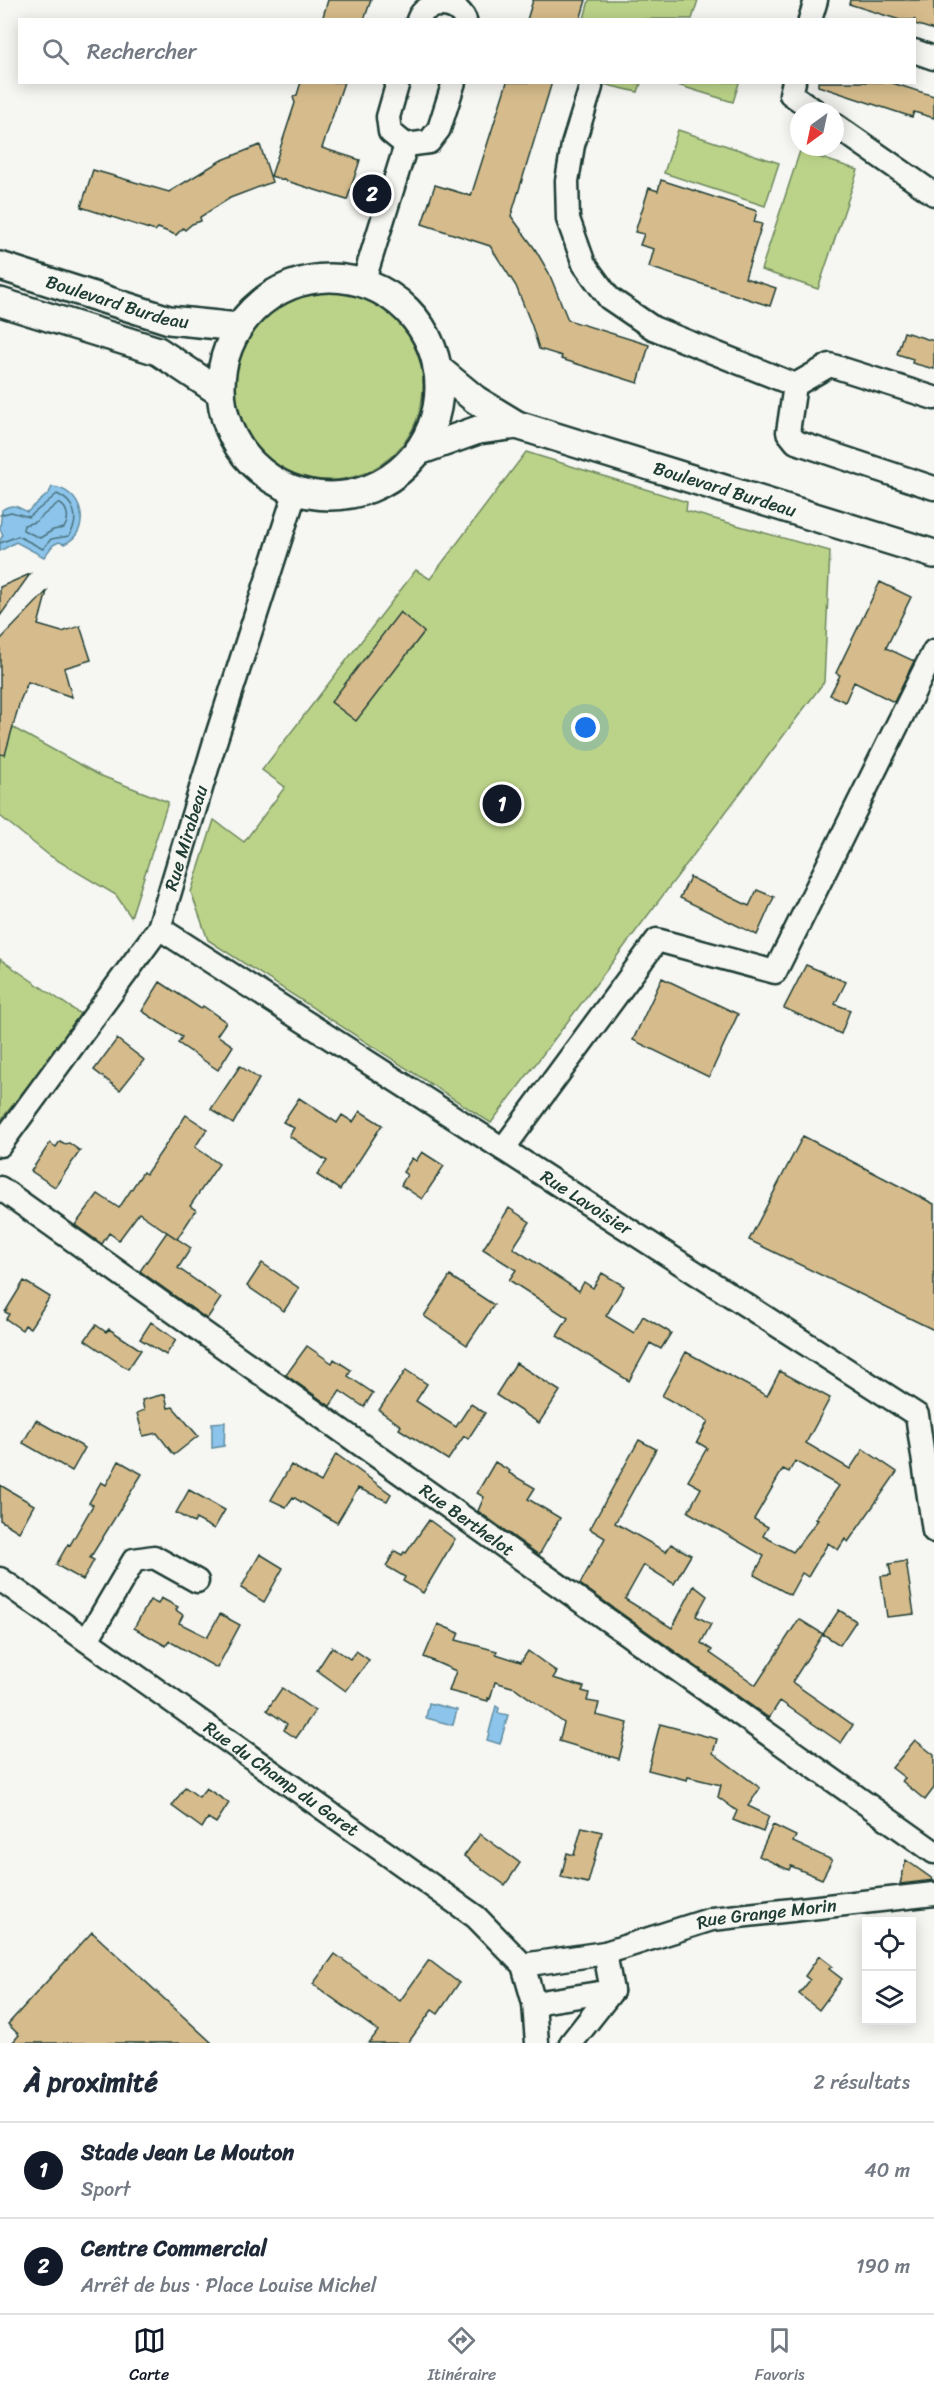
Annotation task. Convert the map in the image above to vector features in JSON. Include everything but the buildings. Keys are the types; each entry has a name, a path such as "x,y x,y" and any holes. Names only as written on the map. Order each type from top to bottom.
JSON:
{"main road":[{"name":"Boulevard Burdeau","path":"0,266 170,320 238,327"},
{"path":"335,278 363,283 389,295 412,315 428,339 437,368 439,397 435,416 419,451 394,475 364,491 330,496 296,490 267,476 243,453 228,425 221,393 225,359 238,327 257,306 280,289 307,280 335,278"},
{"name":"Boulevard Burdeau","path":"0,302 158,351 221,393"},
{"name":"Boulevard Burdeau","path":"437,368 476,400 517,425 934,554"},
{"name":"Boulevard Burdeau","path":"419,451 478,430 517,425"}],"street":[{"path":"419,18 420,13 432,3 450,1 463,12 464,18"},
{"path":"916,51 934,58"},
{"path":"397,84 388,117 390,132 406,145 429,142 439,129 452,84"},
{"path":"794,84 791,94 802,102"},
{"path":"591,87 573,145 567,181 568,219 584,264 609,298 653,328 795,385"},
{"path":"844,131 934,194"},
{"path":"363,283 406,145"},
{"path":"795,385 830,365 934,398"},
{"path":"795,385 788,432 796,442 934,488"},
{"name":"Rue Mirabeau","path":"0,1146 159,928 214,745 296,490"},
{"path":"503,1149 657,940 775,972 791,959 934,651"},
{"name":"Rue Lavoisier","path":"159,928 917,1415 934,1531"},
{"name":"Rue Berthelot","path":"0,1188 934,1852"},
{"path":"87,1640 134,1560 154,1557 197,1581"},
{"name":"Rue du Champ du Garet","path":"0,1579 476,1917 523,1965 534,2003"},
{"name":"Rue Grange Morin","path":"523,1965 605,1953 712,1918 934,1894"},
{"path":"571,2043 612,1991 605,1953"},
{"path":"537,2043 534,2003 612,1991"}],"green space":[{"path":"589,0 698,0 692,18 584,18"},
{"path":"602,84 641,84 638,92"},
{"path":"674,84 738,84 733,102"},
{"path":"678,130 779,163 765,206 664,173"},
{"path":"798,156 815,156 858,170 818,289 761,270"},
{"path":"338,292 374,303 396,319 416,350 422,368 422,404 416,422 396,453 365,473 347,479 320,480 284,469 256,446 246,431 236,404 235,377 246,341 269,313 284,303 311,293"},
{"path":"526,452 687,502 686,511 830,551 824,682 491,1123 208,940 191,892 214,820 244,842 285,787 262,770 416,570 430,579"},
{"path":"8,725 99,775 168,802 131,917 116,895 50,856 0,816 0,733"},
{"path":"0,959 83,1016 0,1121"}],"water":[{"path":"52,487 71,495 77,503 81,521 79,530 73,538 64,544 59,542 53,545 44,557 16,542 0,551 0,540 3,535 0,529 2,510 14,506 27,512 49,493"},
{"path":"225,1422 224,1446 212,1448 212,1423"},
{"path":"429,1703 457,1710 453,1725 426,1718"},
{"path":"496,1706 499,1708 498,1713 508,1715 500,1744 487,1740"}],"place":[{"name":"Centre Commercial","path":"372,194"},
{"name":"Stade Jean Le Mouton","path":"502,804"}]}
